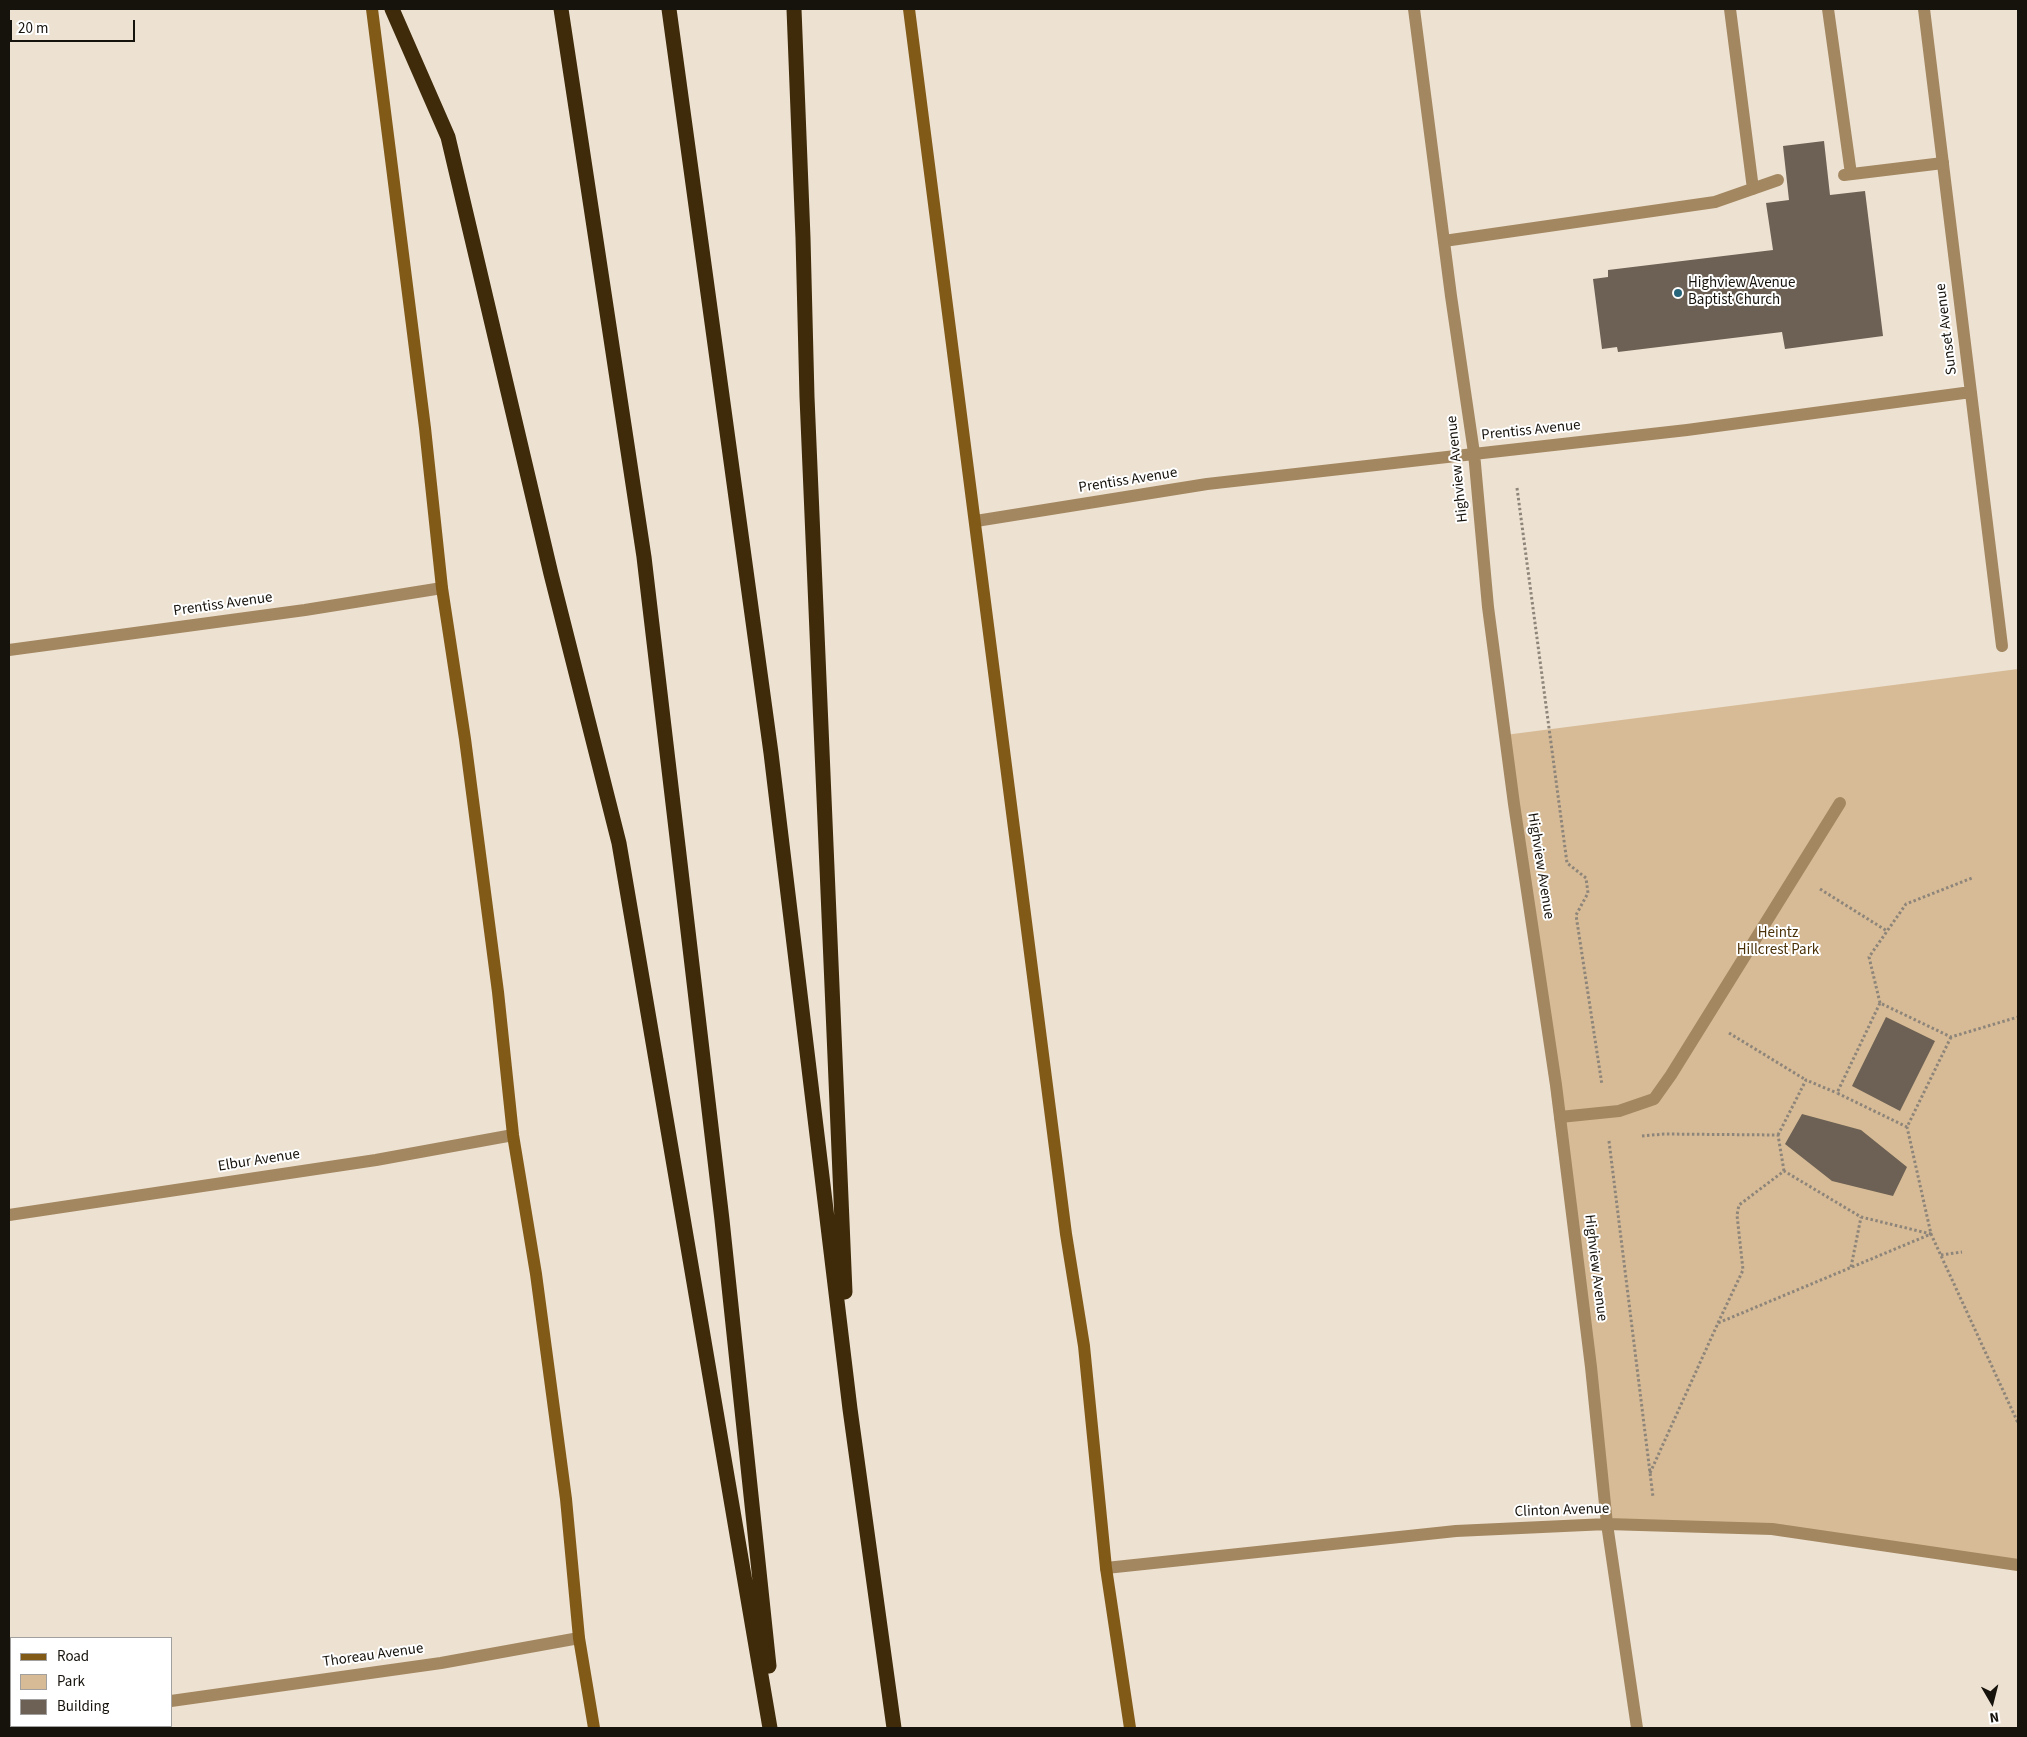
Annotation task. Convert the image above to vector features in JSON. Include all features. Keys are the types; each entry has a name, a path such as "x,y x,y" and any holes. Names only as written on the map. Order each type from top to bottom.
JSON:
{"highway":[{"path":"392,9 448,137 551,574 619,843 770,1728"},
{"path":"561,9 645,566 722,1220 775,1728"},
{"path":"669,9 771,754 850,1408 894,1728"},
{"path":"794,9 808,417 850,1408"}],"main road":[{"path":"372,9 442,588 466,738 498,992 513,1135 539,1294 566,1499 579,1638 594,1728"},
{"path":"909,9 1064,1214 1084,1346 1106,1568 1130,1728"}],"street":[{"name":"Highview Avenue","path":"1414,9 1474,453 1489,617 1514,804 1560,1117 1591,1367 1607,1524 1637,1728"},
{"path":"1730,9 1753,189"},
{"path":"1828,9 1847,174 1943,163"},
{"name":"Sunset Avenue","path":"1924,9 2002,646"},
{"path":"1444,241 1715,202 1778,180"},
{"name":"Prentiss Avenue","path":"976,521 1207,484 1687,430 1971,392"},
{"name":"Prentiss Avenue","path":"9,650 305,610 442,588"},
{"path":"1560,1117 1619,1111 1654,1099 1671,1076 1840,803"},
{"name":"Elbur Avenue","path":"9,1214 376,1160 513,1135"},
{"name":"Clinton Avenue","path":"1106,1568 1456,1531 1607,1524 1772,1529 2018,1565"},
{"name":"Thoreau Avenue","path":"172,1701 441,1663 579,1638"}],"path":[{"path":"1517,488 1567,864 1586,878 1588,893 1576,915 1605,1113"},
{"path":"1796,874 1887,931"},
{"path":"1837,1093 1880,1003 1869,957 1906,904 1972,878"},
{"path":"1880,1003 1951,1037 2018,1017"},
{"path":"1706,1019 1806,1080 1907,1127"},
{"path":"1951,1037 1907,1127 1931,1234 2018,1423"},
{"path":"1806,1080 1778,1135 1784,1170 1861,1217 1931,1234"},
{"path":"1636,1136 1664,1134 1778,1135"},
{"path":"1618,1138 1609,1139 1653,1500"},
{"path":"1650,1473 1743,1270 1737,1216 1739,1205 1784,1170"},
{"path":"1851,1268 1861,1217"},
{"path":"1718,1323 1931,1234"},
{"path":"1941,1255 1962,1252"}],"green space":[{"name":"Heintz Hillcrest Park","path":"2018,669 2018,1565 1772,1529 1607,1524 1505,735"}],"building":[{"path":"1824,141 1830,195 1865,191 1883,336 1785,349 1782,332 1618,352 1617,347 1602,349 1593,279 1608,277 1608,270 1773,250 1766,203 1789,200 1783,146"},
{"path":"1886,1017 1935,1041 1900,1111 1852,1086"},
{"path":"1802,1114 1861,1130 1907,1167 1893,1196 1832,1181 1785,1144"}],"place":[{"name":"Highview Avenue Baptist Church","path":"1678,293"}]}
